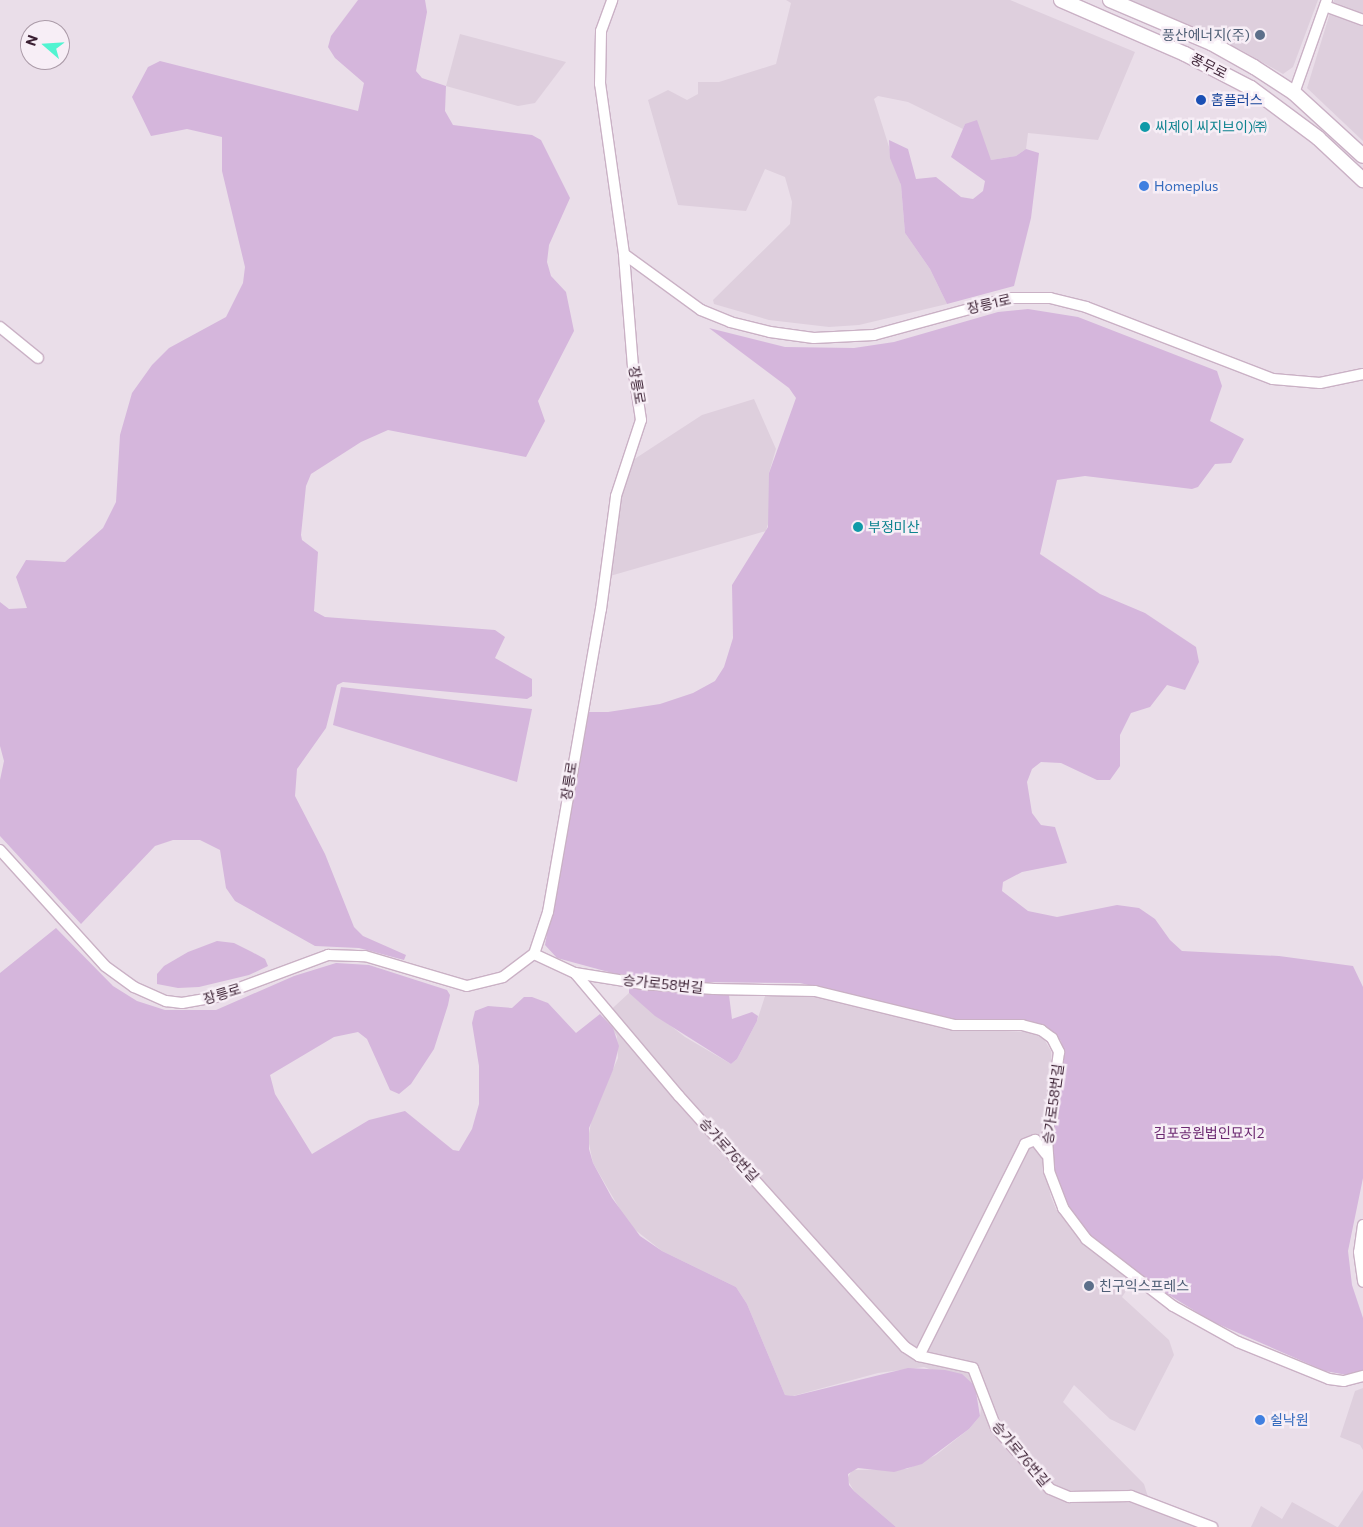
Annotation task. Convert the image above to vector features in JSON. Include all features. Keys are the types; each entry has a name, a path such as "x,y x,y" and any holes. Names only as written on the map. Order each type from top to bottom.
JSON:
{"street":[{"name":"장릉로","path":"0,850 104,966 134,987 166,1001 182,1002 214,997 328,955 365,956 467,986 503,977 534,954 548,912 601,609 616,496 641,420 633,367 624,254 606,134 599,59 601,31 612,0"},
{"name":"풍무로","path":"1061,0 1185,54 1251,88 1318,138 1363,180"},
{"name":"풍무로","path":"1110,0 1211,43 1294,94 1363,156"},
{"path":"1294,94 1326,3 1363,20"},
{"name":"장릉1로","path":"624,254 701,310 730,322 770,332 814,338 874,335 1009,298 1042,297 1086,306 1274,379 1320,383 1363,374"},
{"path":"0,327 38,358"},
{"name":"승가로76번길","path":"534,954 575,973 680,1096 897,1339 919,1356 964,1364 973,1368 996,1428 1056,1493 1069,1496 1131,1496 1212,1527"},
{"name":"승가로58번길","path":"575,973 670,986 815,991 954,1025 1022,1025 1041,1030 1052,1038 1059,1052 1046,1155 1057,1197 1076,1228 1098,1250 1173,1306 1245,1345 1328,1379 1344,1381 1363,1376"},
{"path":"919,1356 1025,1144 1035,1140 1046,1155"},
{"path":"1363,1225 1359,1252 1363,1282"}],"shaded area":[{"path":"786,0 1010,0 1135,52 1098,140 1028,133 1026,149 1016,156 991,160 965,124 963,129 908,102 878,96 874,99 901,185 905,233 930,269 947,304 859,325 829,327 769,320 714,304 713,300 790,224 792,202 785,177 765,169 746,211 678,205 648,100 668,90 687,100 698,94 698,82 719,82 776,64 791,3"},
{"path":"1128,0 1318,0 1293,67 1283,74 1241,50"},
{"path":"1334,0 1363,0 1363,141 1307,88"},
{"path":"460,34 566,62 535,103 518,106 446,86"},
{"path":"754,399 776,449 769,473 770,517 766,531 610,576 620,502 633,460 702,415"},
{"path":"629,993 685,1037 731,1064 737,1059 757,1021 766,993 826,997 951,1029 1030,1032 1044,1039 1051,1051 1052,1068 1042,1158 1051,1197 1056,1209 1081,1240 1132,1282 1122,1297 1169,1340 1174,1355 1135,1431 1110,1419 1074,1385 1063,1402 1144,1484 1148,1497 1146,1505 1201,1527 896,1527 854,1491 847,1479 852,1470 907,1469 936,1455 969,1429 980,1416 981,1408 975,1386 924,1367 878,1373 793,1396 785,1395 747,1304 736,1287 662,1251 629,1225 593,1163 588,1139 592,1117 618,1058 617,1036 603,1017"},
{"path":"1363,1388 1363,1450 1360,1445 1340,1437 1355,1391"},
{"path":"1363,1490 1363,1527 1338,1527"},
{"path":"1292,1502 1337,1527 1251,1527 1261,1506 1282,1519"}],"green space":[{"path":"358,0 425,0 427,12 416,71 422,78 446,86 445,111 453,125 532,135 541,140 570,198 549,245 547,262 551,276 566,292 574,331 538,401 545,421 526,457 388,430 361,442 311,474 306,486 301,535 302,540 318,552 314,611 325,617 495,630 505,637 495,658 532,679 532,696 527,699 343,682 337,685 326,728 297,769 295,796 325,854 354,927 363,936 406,955 404,960 359,948 315,946 235,901 226,888 220,850 200,840 173,840 155,846 81,924 0,836 0,780 4,761 0,746 0,602 9,609 27,608 16,577 26,560 65,562 103,528 116,502 120,435 132,393 152,365 169,348 226,317 243,283 245,267 222,171 222,137 187,129 151,136 132,97 148,67 160,61 358,111 364,83 335,58 328,47 331,36"},
{"path":"977,120 991,160 1016,156 1026,149 1039,153 1031,218 1014,286 947,304 930,269 905,233 901,185 890,158 889,140 908,149 916,179 936,177 961,197 973,199 983,191 985,181 951,157 965,124"},
{"name":"김포공원법인묘지2","path":"1028,309 1078,317 1217,371 1222,386 1210,421 1244,439 1231,463 1215,464 1198,487 1192,489 1085,476 1057,480 1040,554 1100,594 1145,613 1196,647 1199,662 1185,690 1167,685 1150,707 1131,713 1120,735 1120,766 1110,780 1097,780 1061,763 1041,762 1032,769 1027,782 1032,813 1041,825 1055,827 1067,863 1022,872 1003,882 1002,891 1028,911 1057,917 1117,905 1139,908 1155,919 1170,940 1182,951 1279,956 1353,966 1363,987 1363,1178 1348,1251 1352,1285 1363,1318 1363,1370 1356,1373 1347,1375 1325,1371 1211,1321 1145,1280 1086,1232 1061,1194 1053,1164 1053,1133 1064,1061 1061,1041 1047,1027 1027,1020 949,1019 800,983 698,982 616,974 557,958 545,945 587,712 608,712 660,704 693,693 715,681 724,667 733,638 732,585 768,527 769,473 796,398 789,388 709,328 785,347 854,348 894,342 998,312"},
{"path":"341,687 532,709 517,782 333,725"},
{"path":"56,928 113,986 137,1001 165,1010 216,1010 294,976 336,963 369,965 447,990 450,995 448,1005 434,1049 411,1084 399,1094 390,1090 367,1039 358,1032 334,1037 270,1075 275,1094 312,1154 369,1120 405,1111 453,1150 459,1151 472,1129 479,1104 479,1066 472,1023 475,1011 488,1006 512,1008 524,997 532,997 548,1003 576,1033 600,1014 613,1028 619,1046 613,1070 589,1128 589,1149 593,1163 612,1198 640,1236 662,1251 736,1287 747,1304 785,1395 794,1396 908,1368 945,1370 962,1374 975,1386 980,1416 969,1429 922,1464 894,1472 858,1468 848,1474 849,1485 854,1491 896,1527 0,1527 0,973"},
{"path":"217,941 234,943 265,959 268,966 249,975 199,987 178,988 157,984 157,974 164,966 188,952"},
{"path":"629,986 726,993 729,995 732,1019 752,1012 758,1016 757,1021 737,1059 731,1064 655,1016 629,993"}],"place":[{"name":"풍산에너지(주)","path":"1260,35"},
{"name":"홈플러스","path":"1201,100"},
{"name":"씨제이 씨지브이)㈜","path":"1145,127"},
{"name":"Homeplus","path":"1144,186"},
{"name":"부정미산","path":"858,527"},
{"name":"친구익스프레스","path":"1089,1286"},
{"name":"쉴낙원","path":"1260,1420"}]}
